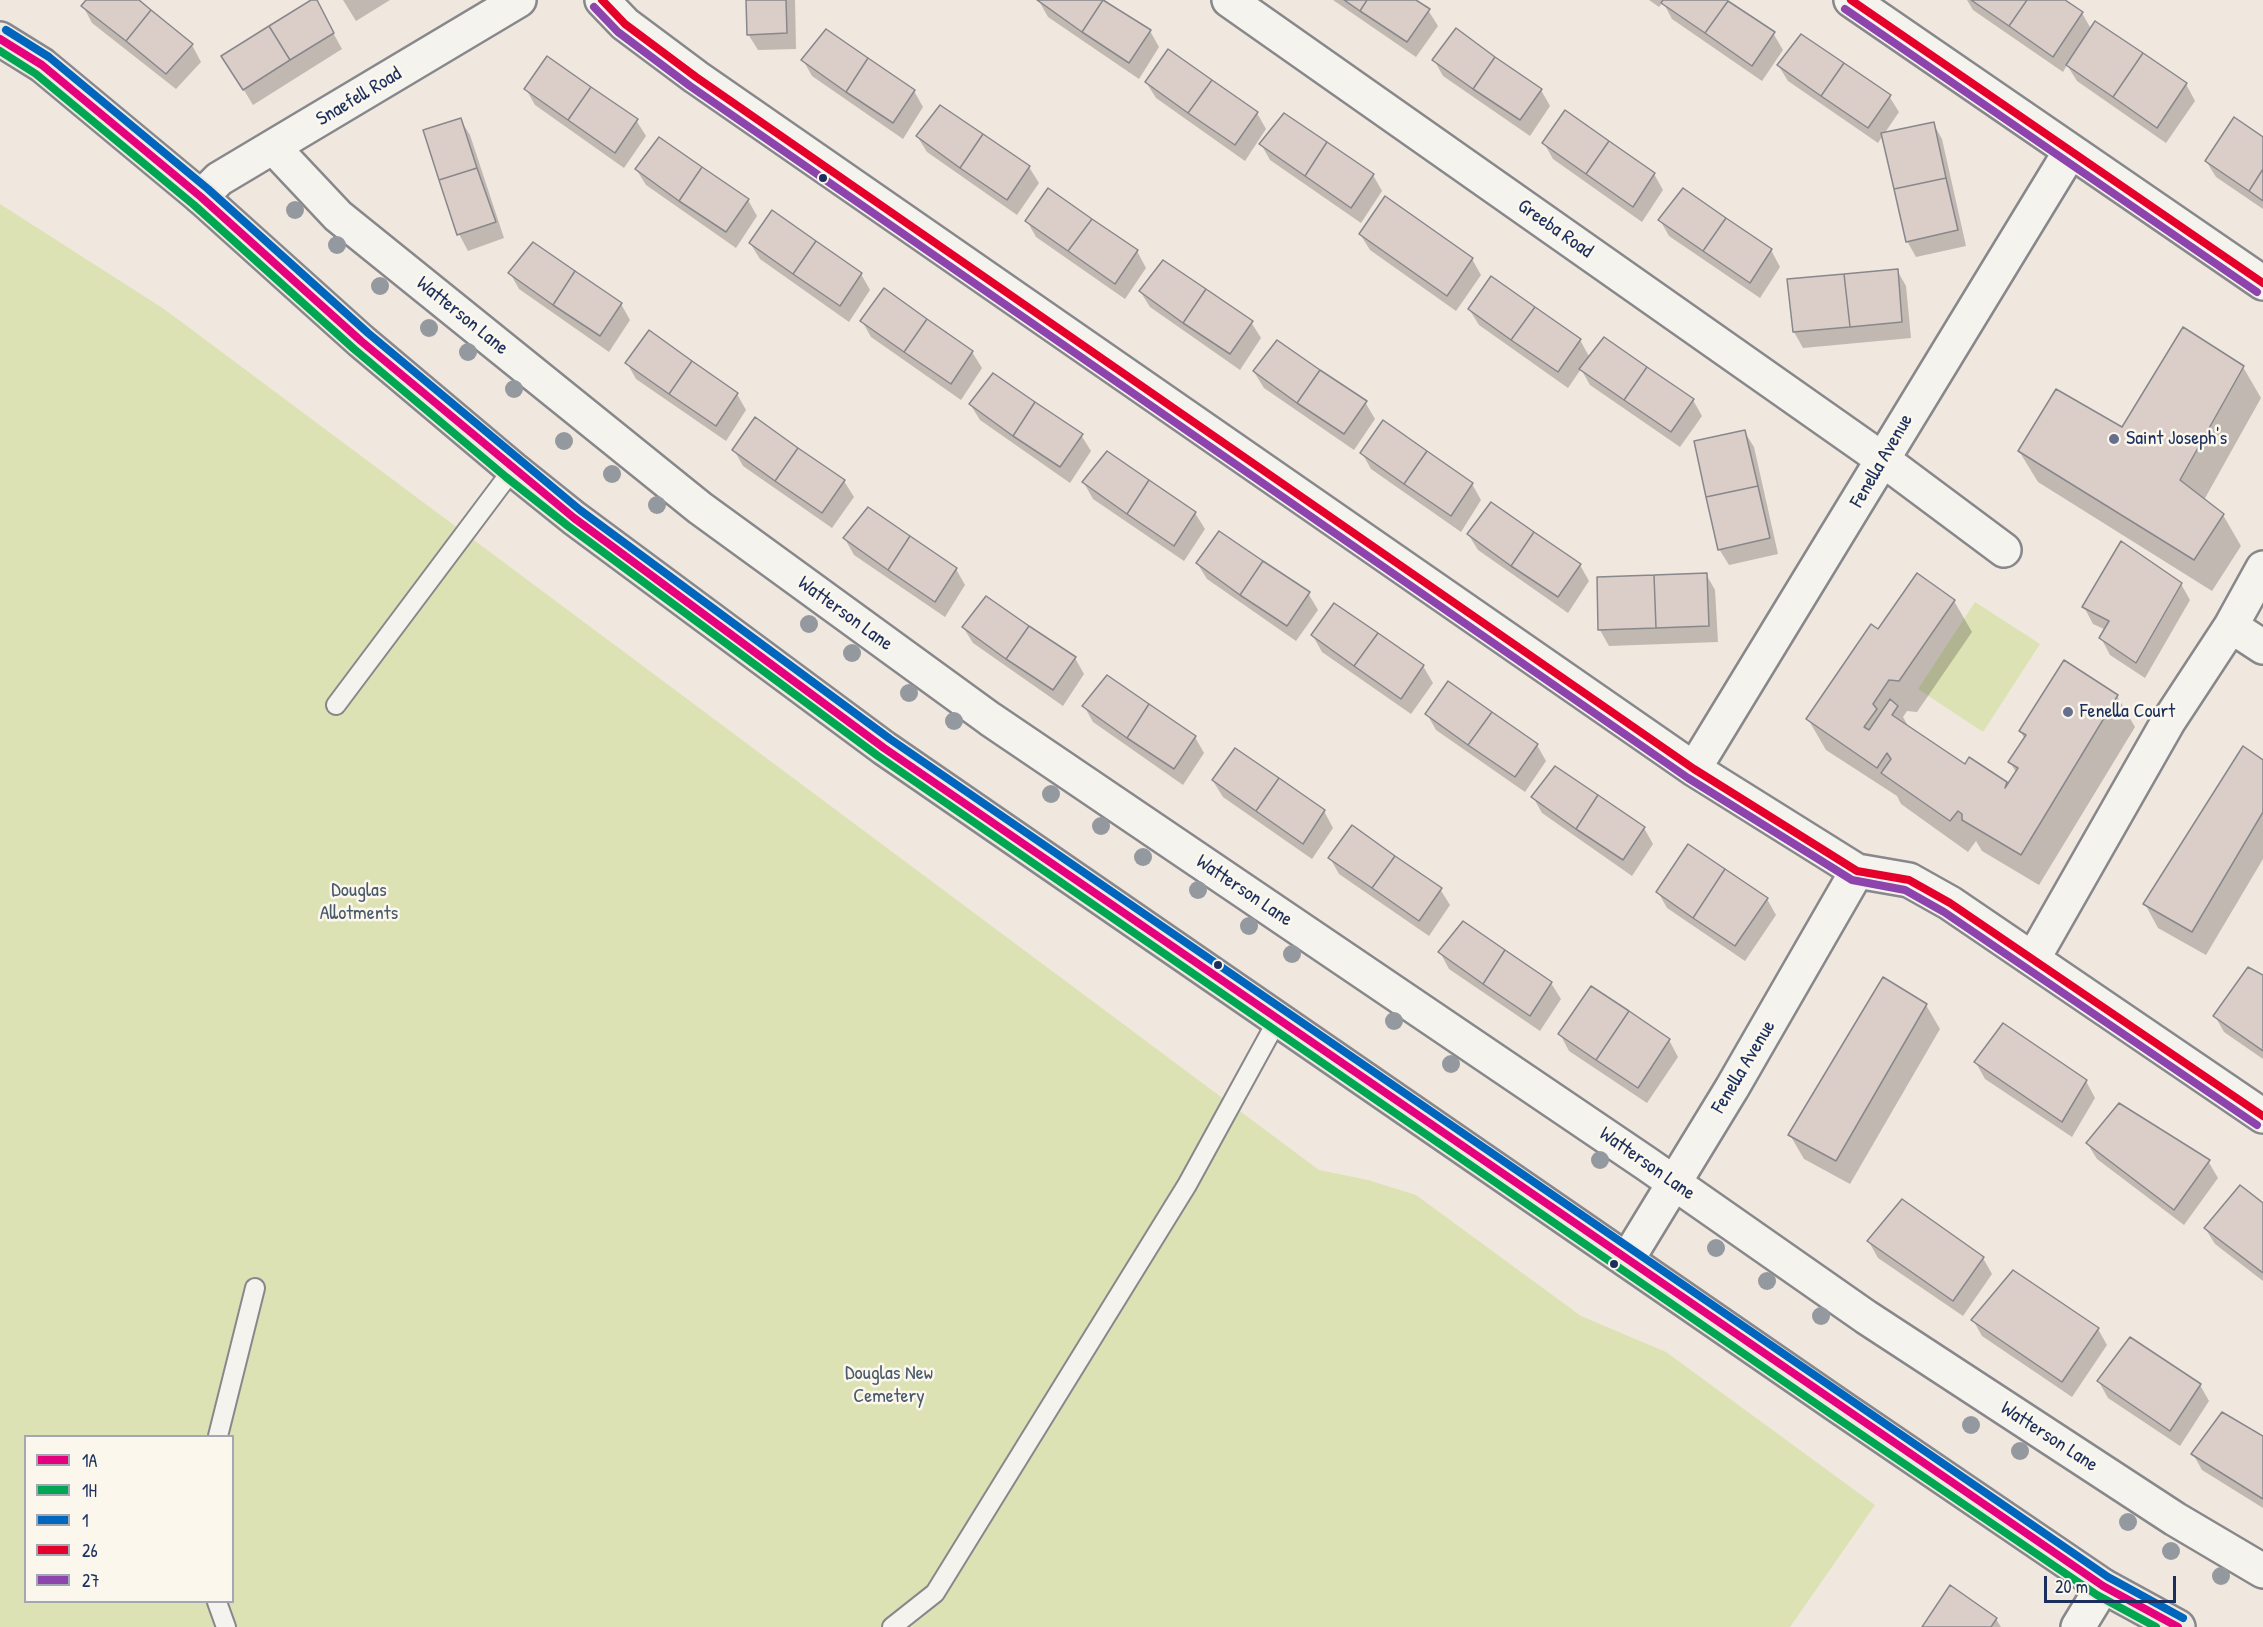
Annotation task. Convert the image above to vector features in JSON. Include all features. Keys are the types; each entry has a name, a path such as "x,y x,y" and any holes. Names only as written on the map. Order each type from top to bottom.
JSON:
{"highway":[{"path":"0,39 42,65 201,197 361,341 513,470 574,518 884,748 2103,1586 2178,1627"}],"street":[{"name":"Snaefell Road","path":"201,197 219,179 519,0"},
{"path":"602,0 625,24 696,77 1695,769 1857,871 1909,880 1950,903 2263,1116"},
{"name":"Greeba Road","path":"1229,0 1882,459"},
{"path":"1851,0 2263,283"},
{"name":"Watterson Lane","path":"274,148 291,169 339,216 700,508 990,719 1675,1183 1866,1317 2175,1519 2263,1571"},
{"name":"Fenella Avenue","path":"1695,769 1851,516 1882,459 2070,152"},
{"path":"1882,459 2004,550"},
{"path":"2033,959 2168,722 2231,626 2263,568"},
{"path":"2231,626 2263,647"},
{"name":"Fenella Avenue","path":"1627,1260 1675,1183 1857,871"},
{"path":"2078,1627 2103,1586"}],"lane":[{"path":"336,705 513,470"},
{"path":"892,1627 935,1593 1187,1185 1278,1019"},
{"path":"218,1435 255,1288"},
{"path":"217,1603 226,1627"}],"green space":[{"path":"0,204 164,309 1319,1170 1368,1180 1416,1195 1581,1316 1666,1352 1875,1505 1790,1627 0,1627"},
{"path":"1975,602 2040,644 1983,732 1918,689"}],"building":[{"path":"86,0 139,0 151,10 126,41 81,6"},
{"path":"311,0 317,0 334,33 290,60 269,26"},
{"path":"746,0 786,0 787,33 747,35"},
{"path":"1037,0 1103,0 1082,32"},
{"path":"1103,0 1151,30 1129,63 1082,32"},
{"path":"1344,0 1367,0 1360,11"},
{"path":"1367,0 1416,0 1430,9 1407,42 1360,11"},
{"path":"1663,0 1728,1 1705,33 1661,3"},
{"path":"1971,0 2027,0 2009,26"},
{"path":"2027,0 2065,0 2083,12 2053,57 2009,26"},
{"path":"1728,1 1775,32 1752,66 1705,33"},
{"path":"151,10 193,44 166,74 126,41"},
{"path":"2095,21 2143,53 2113,97 2066,65"},
{"path":"269,26 290,60 243,90 221,56"},
{"path":"1456,28 1495,57 1473,89 1432,60"},
{"path":"826,29 868,58 846,92 801,60"},
{"path":"1801,34 1844,63 1821,96 1777,65"},
{"path":"1168,49 1212,80 1188,113 1145,82"},
{"path":"2143,53 2187,83 2157,128 2113,97"},
{"path":"547,56 591,87 568,120 524,89"},
{"path":"1495,57 1542,89 1520,120 1473,89"},
{"path":"868,58 915,90 893,123 846,92"},
{"path":"1844,63 1891,95 1868,128 1821,96"},
{"path":"1212,80 1258,112 1235,145 1188,113"},
{"path":"591,87 638,119 615,153 568,120"},
{"path":"940,105 983,134 960,168 916,136"},
{"path":"1565,110 1609,141 1586,174 1542,143"},
{"path":"1284,113 1327,142 1305,176 1259,144"},
{"path":"2234,117 2263,137 2263,169 2249,191 2205,161"},
{"path":"461,118 477,168 439,180 423,130"},
{"path":"1934,122 1946,178 1894,189 1881,133"},
{"path":"983,134 1030,166 1007,200 960,168"},
{"path":"659,137 702,167 679,201 635,169"},
{"path":"1609,141 1655,173 1633,207 1586,174"},
{"path":"1327,142 1374,174 1351,208 1305,176"},
{"path":"702,167 749,199 726,232 679,201"},
{"path":"477,168 496,222 457,235 439,180"},
{"path":"2263,169 2263,201 2249,191"},
{"path":"1946,178 1958,230 1906,242 1894,189"},
{"path":"1048,188 1092,219 1068,251 1025,221"},
{"path":"1683,188 1726,218 1703,251 1658,220"},
{"path":"1385,196 1473,258 1447,296 1359,234"},
{"path":"772,210 816,241 793,274 749,243"},
{"path":"1726,218 1772,249 1750,283 1703,251"},
{"path":"1092,219 1138,250 1115,284 1068,251"},
{"path":"816,241 862,273 840,306 793,274"},
{"path":"533,242 575,271 553,305 508,273"},
{"path":"1163,260 1206,289 1183,323 1139,291"},
{"path":"1898,269 1902,322 1850,327 1844,274"},
{"path":"575,271 622,303 600,336 553,305"},
{"path":"1844,274 1850,327 1793,332 1787,279"},
{"path":"1491,276 1535,307 1511,340 1468,309"},
{"path":"884,288 927,319 904,352 860,321"},
{"path":"1206,289 1253,321 1230,354 1183,323"},
{"path":"1535,307 1581,339 1558,372 1511,340"},
{"path":"927,319 973,351 951,384 904,352"},
{"name":"Saint Joseph's","path":"2183,327 2244,366 2180,480 2224,514 2194,560 2018,451 2056,389 2122,427"},
{"path":"649,330 692,361 669,394 625,363"},
{"path":"1604,337 1647,367 1624,400 1579,369"},
{"path":"1277,340 1320,370 1297,403 1253,371"},
{"path":"692,361 738,393 716,426 669,394"},
{"path":"1647,367 1694,399 1671,432 1624,400"},
{"path":"1320,370 1367,401 1344,434 1297,403"},
{"path":"993,373 1035,402 1013,436 969,404"},
{"path":"1035,402 1083,434 1060,467 1013,436"},
{"path":"755,417 798,448 775,481 732,450"},
{"path":"1383,420 1427,451 1404,484 1360,453"},
{"path":"1745,430 1758,486 1706,497 1694,441"},
{"path":"798,448 845,480 822,513 775,481"},
{"path":"1107,451 1149,480 1127,514 1082,482"},
{"path":"1427,451 1473,483 1451,516 1404,484"},
{"path":"1149,480 1196,512 1174,546 1127,514"},
{"path":"1758,486 1770,538 1718,550 1706,497"},
{"path":"1491,502 1534,532 1511,566 1467,534"},
{"path":"868,507 910,536 888,570 843,538"},
{"path":"1219,531 1263,561 1240,595 1196,563"},
{"path":"1534,532 1581,564 1558,597 1511,566"},
{"path":"910,536 957,568 935,602 888,570"},
{"path":"2121,541 2182,583 2136,663 2099,638 2109,621 2082,607"},
{"path":"1263,561 1310,592 1287,626 1240,595"},
{"path":"1707,573 1709,626 1656,628 1654,575"},
{"name":"Fenella Court","path":"1917,573 1955,600 1899,681 1889,680 1873,704 1877,709 1864,727 1869,730 1890,699 1898,706 1892,715 1965,764 1969,757 2007,782 2005,788 2018,768 2008,762 2026,735 2019,731 2064,660 2118,695 2021,855 1962,820 1962,814 1958,811 1950,821 1881,773 1891,759 1887,753 1877,768 1806,719 1871,624 1878,629"},
{"path":"1654,575 1656,628 1598,630 1597,577"},
{"path":"986,596 1029,626 1006,659 962,627"},
{"path":"1334,603 1378,633 1354,666 1311,635"},
{"path":"1029,626 1076,657 1053,690 1006,659"},
{"path":"1378,633 1424,665 1401,699 1354,666"},
{"path":"1107,675 1149,704 1127,738 1082,706"},
{"path":"1448,681 1492,712 1468,745 1425,714"},
{"path":"1149,704 1196,736 1174,769 1127,738"},
{"path":"1492,712 1538,744 1515,777 1468,745"},
{"path":"2243,746 2263,760 2263,812 2192,932 2143,904"},
{"path":"1235,748 1279,778 1256,811 1212,780"},
{"path":"1555,766 1598,795 1576,829 1531,797"},
{"path":"1279,778 1325,810 1303,844 1256,811"},
{"path":"1598,795 1645,827 1623,860 1576,829"},
{"path":"1352,825 1395,856 1372,888 1328,858"},
{"path":"1688,844 1725,869 1693,918 1656,892"},
{"path":"1395,856 1442,888 1419,921 1372,888"},
{"path":"1725,869 1768,898 1735,946 1693,918"},
{"path":"1463,921 1505,950 1483,984 1438,952"},
{"path":"1505,950 1552,982 1530,1016 1483,984"},
{"path":"2248,967 2263,975 2263,1051 2213,1016"},
{"path":"1883,977 1927,1004 1836,1161 1788,1135"},
{"path":"1591,986 1629,1011 1596,1060 1558,1034"},
{"path":"1629,1011 1670,1039 1638,1088 1596,1060"},
{"path":"2003,1023 2087,1080 2062,1122 1974,1062"},
{"path":"2119,1103 2210,1160 2174,1210 2086,1143"},
{"path":"2240,1185 2263,1203 2263,1273 2204,1228"},
{"path":"1902,1199 1984,1257 1953,1301 1867,1241"},
{"path":"2013,1270 2099,1328 2062,1382 1971,1320"},
{"path":"2130,1337 2201,1384 2170,1431 2097,1381"},
{"path":"2222,1412 2263,1436 2263,1499 2191,1454"},
{"path":"1950,1585 1997,1618 1991,1627 1922,1627"}],"transit line":[{"name":"26","path":"602,0 625,24 696,77 1694,769 1857,871 1909,880 1950,903 2263,1116"},
{"name":"26","path":"1851,0 2263,283"},
{"name":"27","path":"594,7 618,32 690,86 1688,778 1852,880 1905,890 1944,912 2257,1125"},
{"name":"27","path":"1845,9 2257,292"},
{"name":"1","path":"6,30 49,57 208,189 368,333 580,510 890,739 2108,1577 2183,1618"},
{"name":"1A","path":"0,39 42,65 201,197 361,341 574,518 884,748 2103,1586 2178,1627"},
{"name":"1H","path":"0,51 36,74 194,205 354,349 506,477 568,526 878,756 1834,1416 2097,1595 2156,1627"}],"place":[{"name":"Saint Joseph's","path":"2114,439"},
{"name":"Fenella Court","path":"2068,712"}],"park label":[{"name":"Douglas Allotments","path":"359,902"},
{"name":"Douglas New Cemetery","path":"889,1386"}]}
